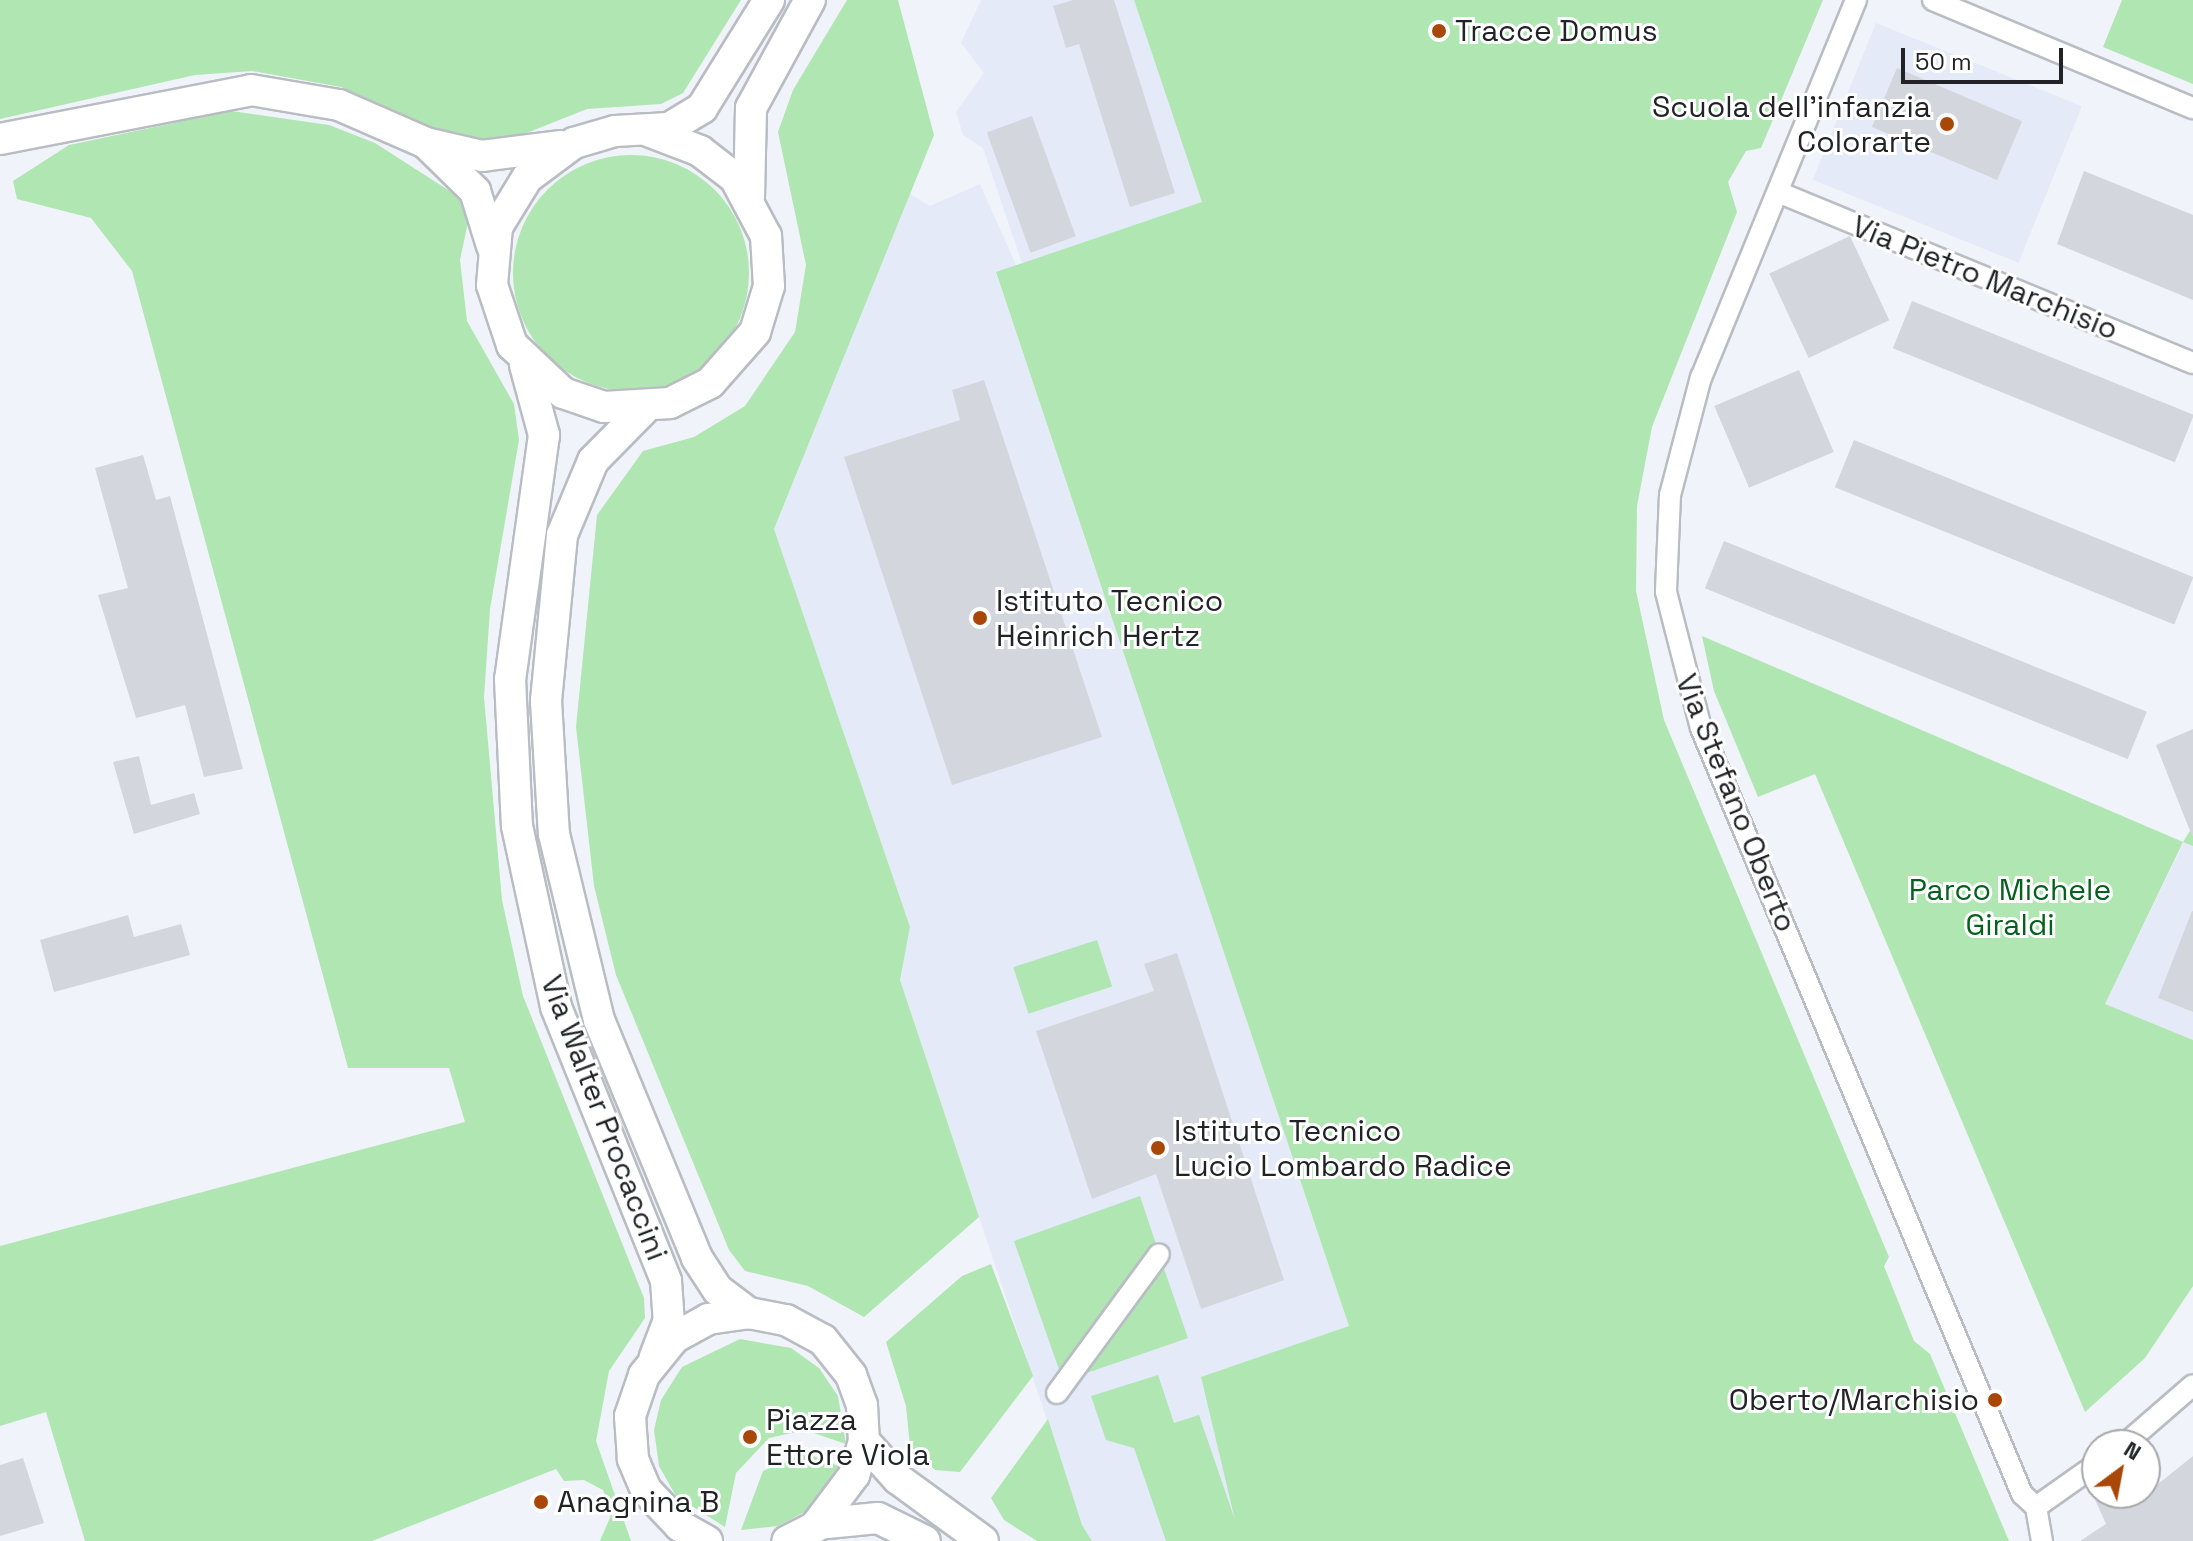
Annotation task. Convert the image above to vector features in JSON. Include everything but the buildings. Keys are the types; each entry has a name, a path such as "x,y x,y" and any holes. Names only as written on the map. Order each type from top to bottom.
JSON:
{"street":[{"path":"0,139 251,90 339,105 426,143 482,156 648,131 677,125 705,105 769,0"},
{"name":"Via Walter Procaccini","path":"749,1313 718,1290 697,1258 599,1020 554,834 546,701 562,535 593,461 645,408 710,383 755,332 769,260 749,197 751,108 810,0"},
{"name":"Via Stefano Oberto","path":"1856,0 1708,359 1677,460 1665,556 1673,637 1720,777 2022,1494 2036,1507 2042,1541"},
{"path":"1933,0 2193,108"},
{"name":"Via Walter Procaccini","path":"648,131 700,151 749,197"},
{"name":"Via Walter Procaccini","path":"426,143 475,191 492,246 496,305 522,357 545,426 510,679 518,835 556,1007 666,1281 669,1320 655,1357"},
{"path":"492,246 527,178 574,143"},
{"name":"Via Pietro Marchisio","path":"1778,192 2193,363"},
{"name":"Via Walter Procaccini","path":"522,357 582,401 645,408"},
{"path":"1057,1393 1159,1254"},
{"path":"707,1541 663,1528 641,1480 630,1438 635,1395 655,1357 708,1319 749,1313 800,1326 833,1350 857,1389 864,1441 854,1475 817,1524 787,1541"},
{"path":"2142,1429 2193,1385"},
{"path":"864,1441 898,1479 983,1541"},
{"path":"2036,1507 2081,1475"},
{"path":"817,1524 878,1518 925,1541"}],"shaded area":[{"path":"981,0 1134,0 1203,202 1022,263 983,148 963,135 956,112 984,73 961,43"},
{"path":"1876,23 2082,106 2019,263 1813,180"},
{"path":"980,184 1016,265 996,273 1349,1326 1201,1378 1239,1533 1214,1541 1092,1541 1082,1525 900,980 910,927 774,529 910,194 930,206"},
{"path":"2184,842 2193,846 2193,1040 2105,1004"}],"green space":[{"path":"0,0 741,0 683,93 661,104 587,109 509,140 468,143 341,87 252,71 195,75 0,119"},
{"path":"847,0 898,0 934,135 774,529 910,927 900,980 979,1217 864,1317 808,1286 745,1271 729,1250 616,975 594,886 576,727 597,515 643,451 694,437 745,406 795,332 806,265 778,132 793,90"},
{"path":"1134,0 1823,0 1761,148 1746,151 1728,182 1737,212 1652,427 1637,506 1636,591 1664,720 1889,1257 1884,1266 1914,1341 1930,1354 2009,1541 1166,1541 1134,1448 1106,1440 1091,1396 1158,1375 1174,1423 1199,1415 1235,1520 1201,1377 1349,1326 996,272 1202,202"},
{"path":"2122,0 2193,0 2193,84 2103,47"},
{"path":"231,111 329,125 375,143 459,197 468,222 460,260 467,321 514,404 519,440 490,609 484,697 502,900 523,996 644,1298 645,1318 609,1371 596,1441 631,1541 600,1541 612,1513 603,1490 584,1480 564,1481 556,1469 372,1541 85,1541 46,1412 0,1426 0,1246 465,1122 449,1068 348,1068 132,271 91,218 17,199 13,181 69,145"},
{"path":"631,155 654,157 676,164 714,190 740,228 747,250 747,296 740,318 714,356 676,382 654,389 631,391 608,389 586,382 548,356 522,318 515,296 513,273 515,250 522,228 548,190 586,164 608,157"},
{"name":"Parco Michele Giraldi","path":"1702,636 2183,842 2105,1004 2193,1040 2193,1286 2145,1358 2085,1412 1815,774 1758,797 1714,691"},
{"path":"2193,826 2193,846 2183,842"},
{"path":"1097,940 1112,987 1028,1014 1013,967"},
{"path":"1140,1196 1157,1247 1062,1378 1014,1241"},
{"path":"1161,1260 1188,1338 1078,1376"},
{"path":"991,1264 1033,1376 960,1472 935,1470 910,1446 906,1406 886,1342 962,1276"},
{"name":"Piazza Ettore Viola","path":"740,1339 791,1348 819,1368 838,1396 846,1444 805,1430 769,1438 736,1473 725,1527 676,1496 659,1466 654,1430 661,1400 682,1367"},
{"path":"1048,1419 1082,1525 1092,1541 1037,1541 1004,1520 991,1498"},
{"path":"806,1453 841,1467 810,1509 778,1526 741,1530 763,1471"}],"place":[{"name":"Tracce Domus","path":"1439,31"},
{"name":"Scuola dell'infanzia Colorarte","path":"1947,124"},
{"name":"Istituto Tecnico Heinrich Hertz","path":"980,618"},
{"name":"Istituto Tecnico Lucio Lombardo Radice","path":"1158,1148"},
{"name":"Oberto/Marchisio","path":"1995,1400"},
{"name":"Piazza Ettore Viola","path":"750,1437"},
{"name":"Anagnina B","path":"541,1502"}]}
